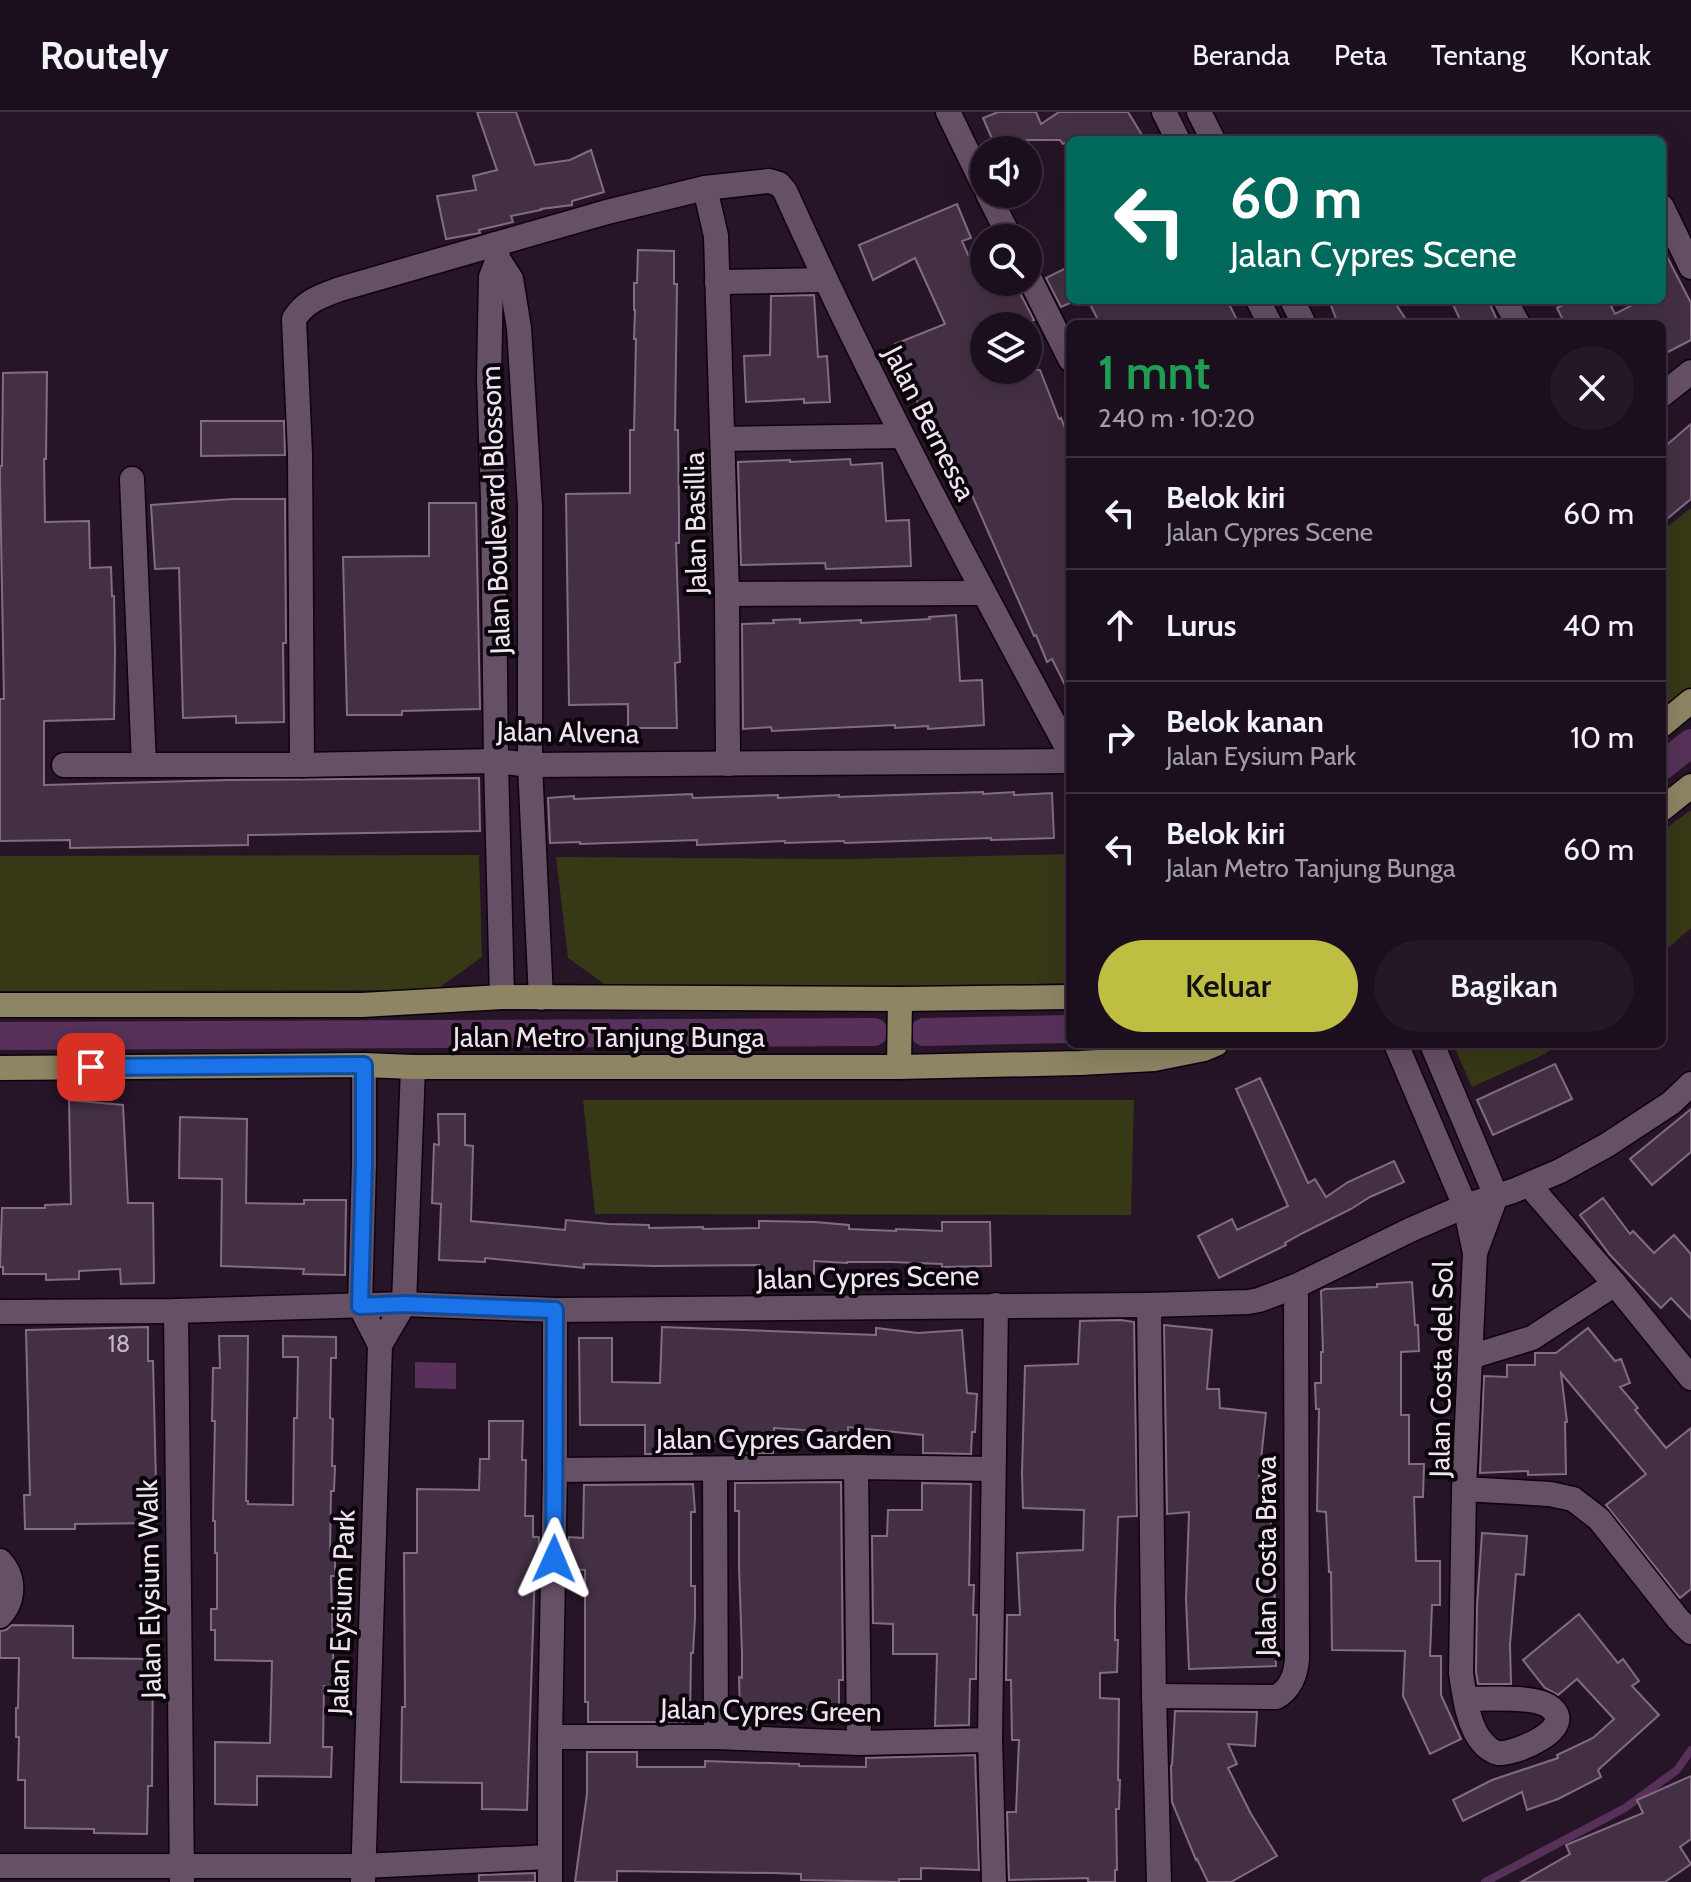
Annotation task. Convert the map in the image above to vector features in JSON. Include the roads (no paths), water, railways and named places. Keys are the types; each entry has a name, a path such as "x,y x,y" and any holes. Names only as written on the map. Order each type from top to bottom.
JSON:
{"main road":[{"path":"1666,722 1691,701"},
{"path":"1666,806 1691,786"},
{"name":"Jalan Metro Tanjung Bunga","path":"0,1005 362,1005 502,997 1066,997"},
{"path":"899,1067 900,999"},
{"name":"Jalan Metro Tanjung Bunga","path":"0,1068 364,1065 899,1067 1154,1059 1206,1048"}],"street":[{"path":"948,112 970,157"},
{"path":"1164,112 1176,136"},
{"path":"1199,112 1211,136"},
{"name":"Jalan Bernessa","path":"705,188 769,181 779,184 785,191 902,436 1066,746"},
{"path":"302,765 294,319 300,310 319,297 340,289 497,252 607,212 705,188"},
{"name":"Jalan Basillia","path":"705,188 716,236 727,594 728,764"},
{"path":"1666,215 1691,267"},
{"name":"Jalan Boulevard Blossom","path":"497,252 491,277 489,364 502,997"},
{"name":"Jalan Boulevard Blossom","path":"497,252 511,279 519,328 530,506 530,765 541,998"},
{"path":"717,282 825,280"},
{"path":"1038,296 1066,351"},
{"path":"1666,392 1691,372"},
{"path":"723,439 902,436"},
{"path":"132,479 144,765"},
{"path":"493,499 530,506"},
{"path":"727,594 984,593"},
{"name":"Jalan Alvena","path":"64,765 1066,761"},
{"name":"Jalan Costa del Sol","path":"1398,1048 1465,1206 1475,1253 1464,1489 1550,1494 1573,1499 1599,1519 1691,1632"},
{"path":"1434,1048 1496,1196 1475,1253"},
{"path":"364,1065 360,1306 380,1345"},
{"path":"380,1345 404,1304 413,1067"},
{"path":"996,1305 1149,1305 1259,1300 1296,1286 1465,1206 1529,1185 1560,1171 1671,1103 1691,1084"},
{"path":"1529,1185 1691,1378"},
{"path":"1470,1357 1532,1338 1615,1284"},
{"name":"Jalan Costa Brava","path":"1154,1696 1269,1698 1282,1694 1296,1673 1296,1286"},
{"name":"Jalan Cypres Scene","path":"0,1312 176,1311 404,1304 555,1310 996,1305 990,1740 994,1882"},
{"path":"1149,1305 1159,1882"},
{"path":"550,1882 555,1310"},
{"name":"Jalan Elysium Walk","path":"176,1311 182,1874"},
{"name":"Jalan Eysium Park","path":"363,1874 380,1345"},
{"path":"856,1467 859,1743"},
{"path":"715,1469 716,1737"},
{"name":"Jalan Cypres Garden","path":"555,1470 992,1469"},
{"path":"1464,1489 1461,1673 1465,1699"},
{"path":"0,1561 10,1578 12,1590 0,1616"},
{"name":"Jalan Cypres Green","path":"550,1737 716,1737 859,1743 990,1740"},
{"path":"0,1866 182,1874 363,1874 549,1857"}],"waterway":[{"path":"1666,763 1691,743"},
{"path":"924,1032 1066,1029"},
{"path":"0,1036 874,1032"},
{"path":"1485,1882 1625,1808 1677,1770 1691,1750"}]}
